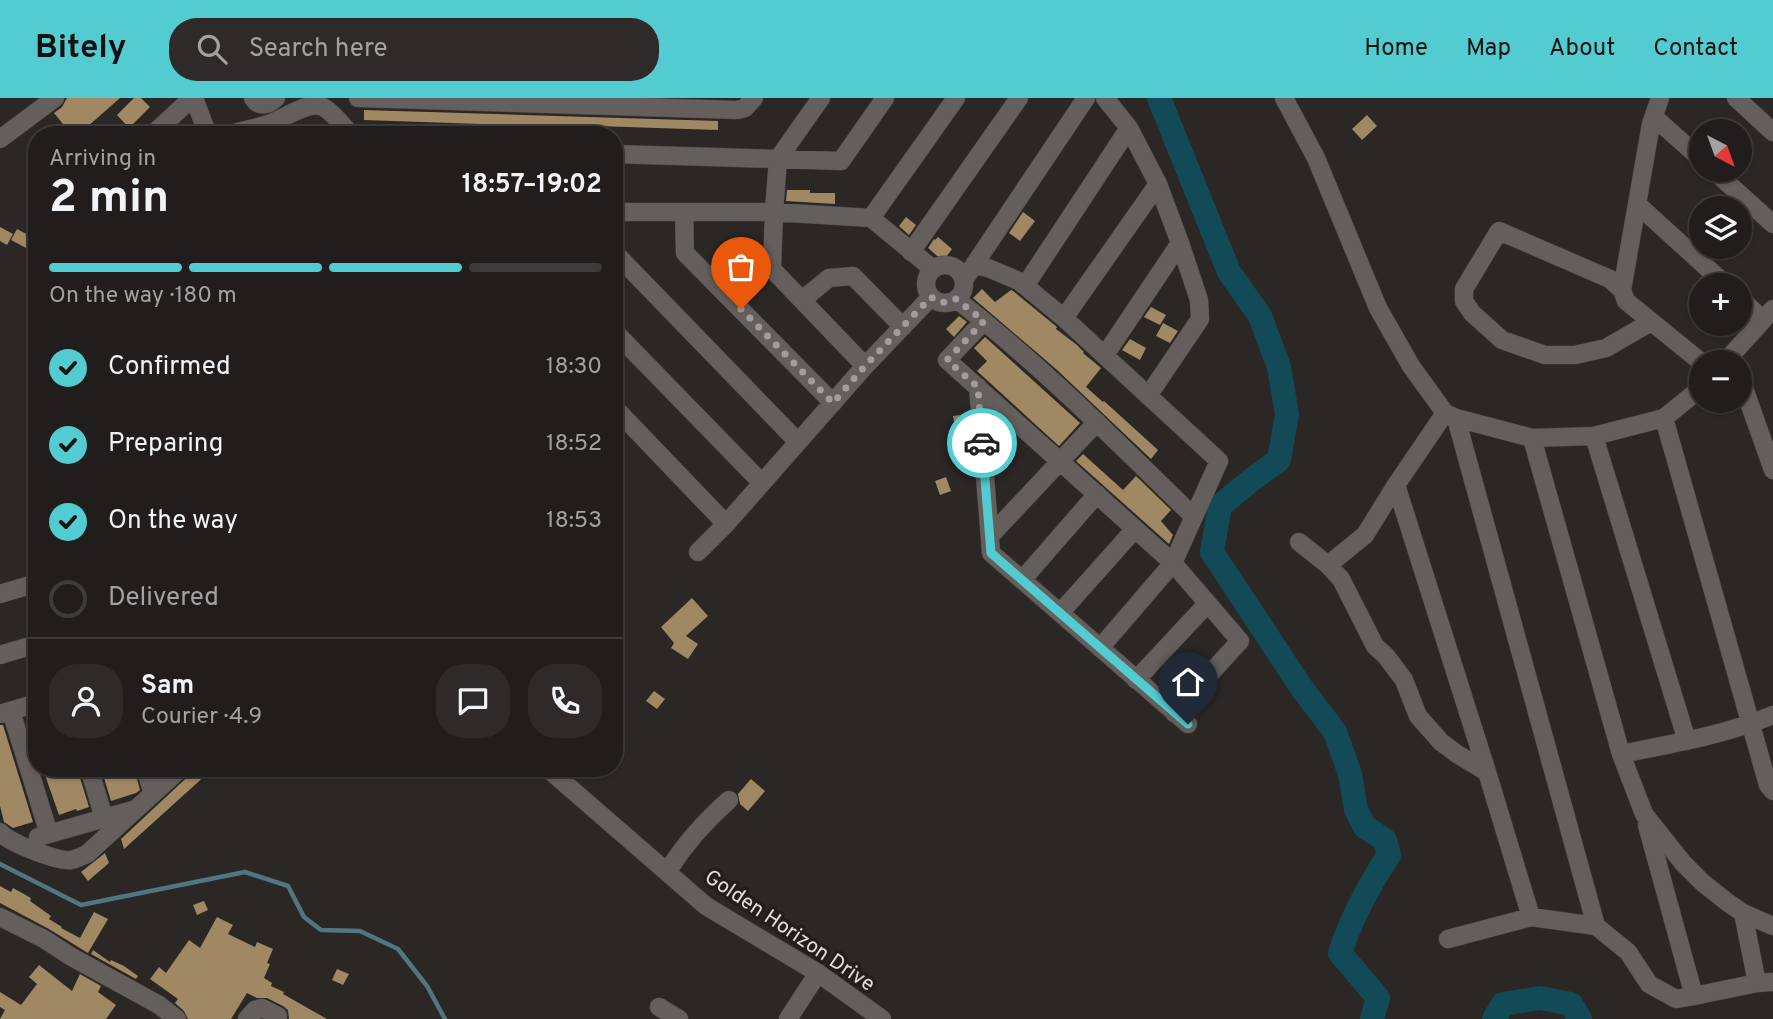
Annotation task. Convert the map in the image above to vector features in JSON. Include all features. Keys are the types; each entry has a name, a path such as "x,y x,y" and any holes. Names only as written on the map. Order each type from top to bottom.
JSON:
{"street":[{"path":"0,139 55,98"},
{"path":"162,126 193,98 204,126"},
{"path":"253,98 259,104 265,105 274,100"},
{"path":"359,98 692,104 742,110 754,98"},
{"path":"821,98 778,159 772,269 865,366"},
{"path":"623,155 841,161 885,98"},
{"path":"871,218 956,98"},
{"path":"911,252 1019,98"},
{"path":"1086,98 969,273 963,291 956,299 946,303 931,297 926,286 929,274 938,266 951,266 969,273 988,268 1019,281 1064,318 1219,461 1173,563 1100,648"},
{"path":"1105,98 1129,128 1158,184 1199,300 1200,319 1148,396"},
{"path":"1284,98 1316,159 1378,308 1411,366 1451,415 1595,926"},
{"path":"1622,290 1654,117 1660,98"},
{"path":"1736,98 1773,132"},
{"path":"269,126 306,107 317,105 325,108 342,126"},
{"path":"1654,117 1689,148"},
{"path":"1025,286 1129,128"},
{"path":"1726,182 1773,225"},
{"path":"1064,318 1158,184"},
{"path":"1637,204 1713,273"},
{"path":"623,212 774,212 871,218 933,269"},
{"path":"684,212 685,253 833,403"},
{"path":"1651,322 1606,348 1575,355 1545,355 1502,340 1472,313 1464,301 1464,289 1499,231 1610,279 1622,290 1626,301 1689,352"},
{"path":"1105,355 1181,243"},
{"path":"623,261 798,442"},
{"path":"802,300 829,278 853,276 903,327"},
{"path":"698,552 726,524 865,366 931,297"},
{"path":"956,299 1097,422 1194,517"},
{"path":"1738,350 1768,314 1752,305"},
{"path":"978,387 991,553 1181,719 1240,641 1173,563 978,387 947,360 984,321"},
{"path":"623,340 762,483"},
{"path":"1451,415 1532,439 1594,436 1664,418 1689,398"},
{"path":"1752,411 1773,470"},
{"path":"1328,565 1365,535 1396,485 1451,415"},
{"path":"623,416 726,524"},
{"path":"1664,418 1768,785 1773,791"},
{"path":"990,536 1097,422"},
{"path":"1594,436 1687,741"},
{"path":"1532,439 1620,754 1644,814 1694,996"},
{"path":"1396,485 1488,772 1531,917"},
{"path":"1022,580 1097,494"},
{"path":"1060,613 1135,529"},
{"path":"1299,542 1328,565 1340,579 1375,646 1404,680 1418,716 1441,742 1488,772"},
{"path":"0,594 28,586"},
{"path":"1136,680 1207,604"},
{"path":"0,655 28,647"},
{"path":"28,706 6,713 28,775"},
{"path":"1620,754 1687,741 1751,724 1773,715"},
{"path":"29,777 49,834"},
{"path":"92,777 104,818"},
{"path":"148,777 153,794"},
{"path":"0,832 15,843 62,860 73,860 87,854 171,777"},
{"name":"Golden Horizon Drive","path":"557,777 706,906 818,973 882,1019"},
{"path":"667,872 688,842 729,800"},
{"path":"15,843 136,809"},
{"path":"1644,814 1683,863 1703,883 1743,913 1773,926"},
{"path":"1448,939 1531,917 1595,926 1628,952 1648,984 1676,999 1765,983 1743,913"},
{"path":"0,917 159,1005 177,1019"},
{"path":"788,1019 818,973"},
{"path":"659,1007 679,1019"},
{"path":"247,1019 255,1010 262,1008 278,1016"}],"building":[{"path":"67,98 120,98 88,126 65,126 54,113 62,107"},
{"path":"134,98 141,98 150,107 131,126 127,126 117,115"},
{"path":"364,110 718,121 718,130 623,126 364,120"},
{"path":"1367,115 1377,126 1362,140 1352,129"},
{"path":"787,190 835,193 835,204 786,201"},
{"path":"1023,212 1035,221 1020,241 1009,233"},
{"path":"906,217 916,225 909,235 899,226"},
{"path":"0,227 13,234 7,245 0,241"},
{"path":"17,229 28,235 26,248 11,240"},
{"path":"938,237 952,249 943,261 928,248"},
{"path":"982,289 995,302 1013,291 1101,368 1086,387 1158,450 1151,459 1056,369 973,298"},
{"path":"1151,307 1166,315 1160,325 1144,317"},
{"path":"959,316 967,322 954,337 946,329"},
{"path":"1163,323 1178,331 1170,343 1156,336"},
{"path":"985,337 1080,423 1059,446 977,371 987,361 974,348"},
{"path":"1130,339 1146,348 1140,360 1122,350"},
{"path":"968,414 970,431 956,433 953,416"},
{"path":"1083,454 1123,490 1136,476 1171,510 1161,521 1173,535 1169,544 1076,461"},
{"path":"946,477 951,491 940,495 935,481"},
{"path":"692,598 708,616 686,636 698,644 688,659 671,648 674,643 661,627"},
{"path":"654,691 665,699 657,709 646,701"},
{"path":"0,725 3,725 33,822 13,828 4,822 0,806"},
{"path":"46,777 80,777 89,807 59,815"},
{"path":"104,777 136,777 140,790 111,801"},
{"path":"187,777 204,777 124,849 121,839"},
{"path":"751,779 765,791 748,811 740,804 738,794"},
{"path":"105,853 109,863 88,881 81,872"},
{"path":"0,886 11,892 13,888 31,898 30,901 51,916 49,919 80,938 94,912 108,919 88,953 0,903"},
{"path":"204,901 208,910 197,915 193,905"},
{"path":"217,917 233,925 228,934 255,947 257,942 273,949 264,978 272,983 271,986 284,992 283,994 327,1019 289,1019 288,1010 283,1006 247,993 231,1019 188,1019 175,1003 178,999 150,979 159,967 166,973 189,940 200,948"},
{"path":"93,950 138,976 136,979 91,954"},
{"path":"39,965 72,991 80,974 101,986 98,992 116,1005 106,1019 0,1019 5,1010 0,1007 0,992 21,1005 37,984 29,977"},
{"path":"337,969 349,974 343,985 332,980"}],"waterway":[{"path":"1159,98 1229,272 1260,316 1279,367 1287,414 1279,460 1220,506 1212,552 1301,687 1335,732 1350,774 1356,810 1365,827 1385,840 1389,855 1361,902 1340,953 1378,998 1372,1019"},
{"path":"0,864 81,905 245,872 288,886 304,917 321,930 360,931 398,949 427,986 445,1019"},
{"path":"1494,1019 1503,1004 1540,998 1571,1004 1580,1019"}],"way so far":[{"path":"741,309 833,403 931,297 946,303 956,299 984,321 947,360 978,387 982,443"}],"route":[{"path":"982,443 991,553 1188,724"}]}
